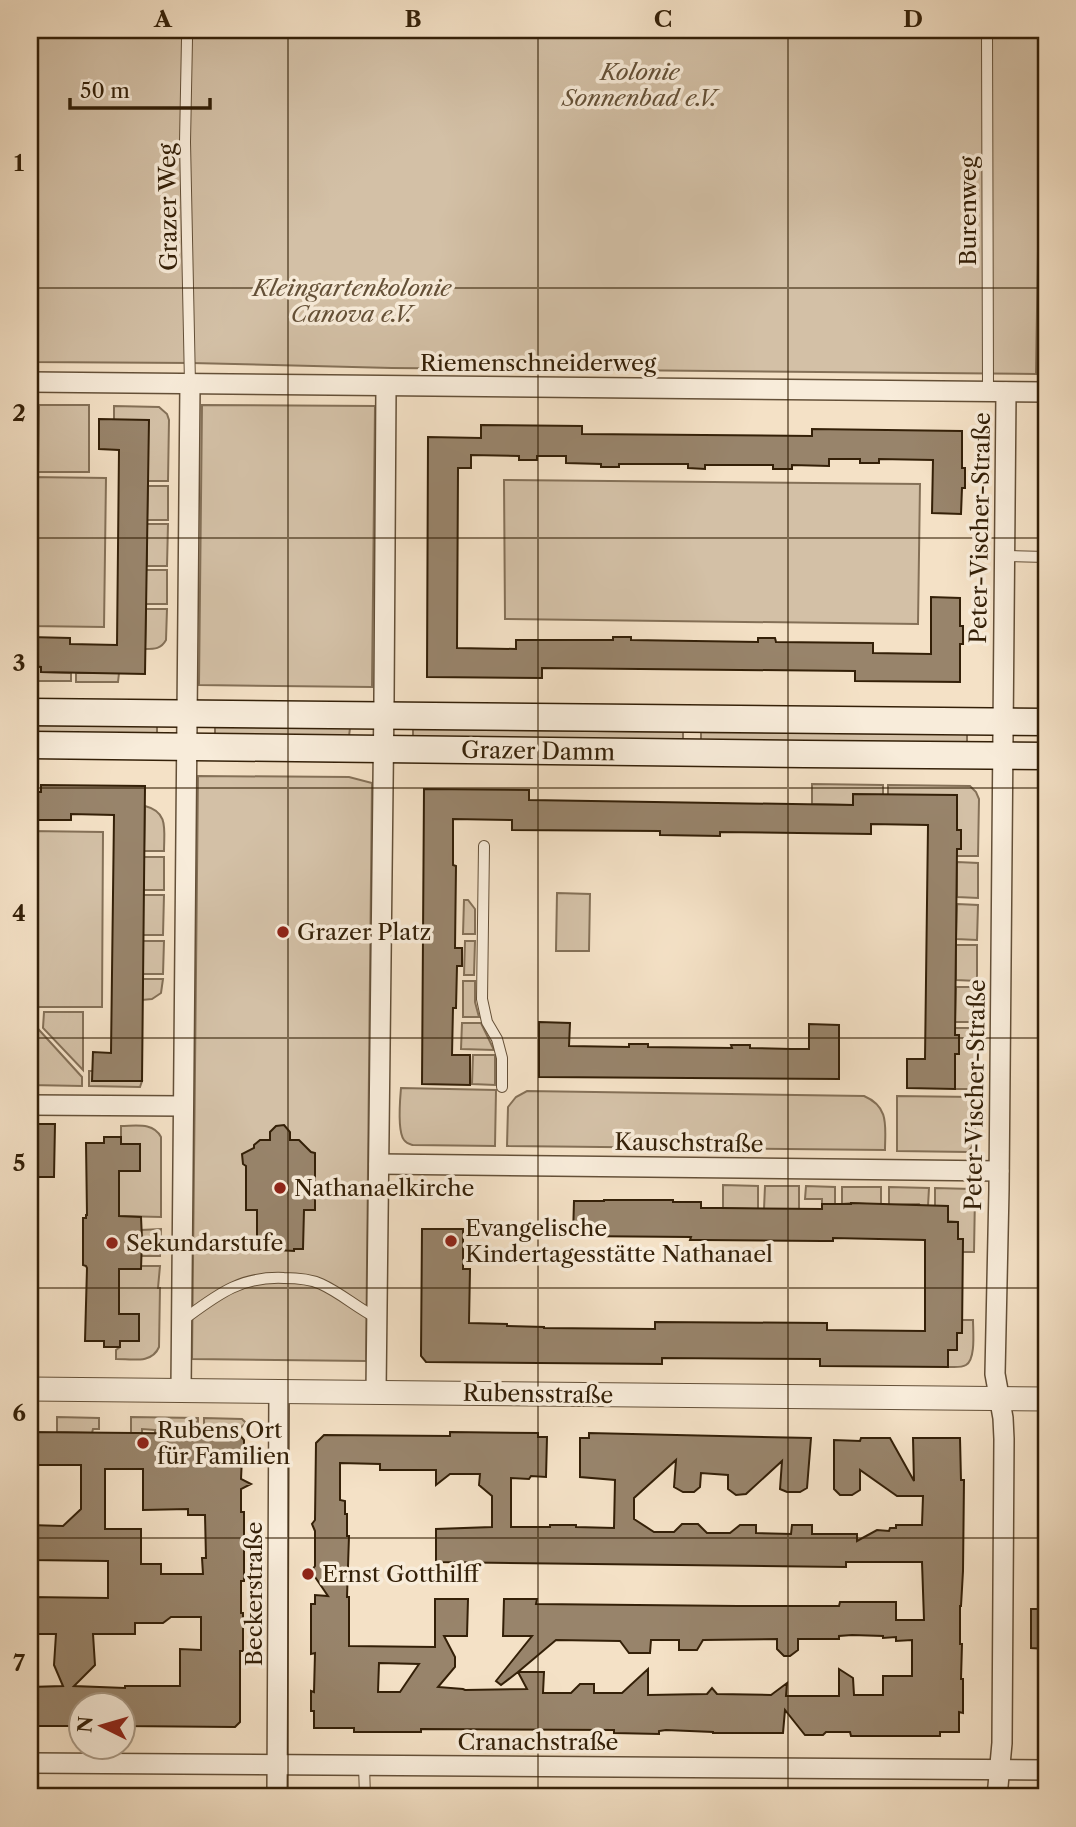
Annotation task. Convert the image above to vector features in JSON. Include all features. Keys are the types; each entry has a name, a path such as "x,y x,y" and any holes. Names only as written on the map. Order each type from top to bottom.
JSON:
{"main road":[{"name":"Grazer Damm","path":"30,712 1046,722"},
{"name":"Grazer Damm","path":"30,745 1046,756"}],"street":[{"name":"Riemenschneiderweg","path":"30,382 1046,392"},
{"path":"181,1390 190,384"},
{"path":"376,1392 386,387"},
{"name":"Peter-Vischer-Straße","path":"997,392 1004,556 995,1374 1003,1418 1004,1453 1002,1743 997,1797"},
{"path":"30,1105 183,1107"},
{"name":"Kauschstraße","path":"379,1164 999,1171"},
{"name":"Rubensstraße","path":"30,1389 1046,1399"},
{"name":"Beckerstraße","path":"277,1797 279,1391"},
{"name":"Cranachstraße","path":"30,1763 1046,1770"}],"lane":[{"name":"Grazer Weg","path":"185,30 190,384"},
{"name":"Burenweg","path":"987,30 997,392"},
{"path":"1004,556 1046,557"},
{"path":"484,846 482,999 487,1022 497,1039 502,1058 502,1087"},
{"path":"181,1321 212,1297 235,1286 254,1279 280,1278 319,1283 377,1318"},
{"path":"364,1765 365,1797"}],"green space":[{"path":"30,30 1046,30 1046,248 1038,249 1036,374 30,362"},
{"path":"39,405 89,405 89,472 38,472"},
{"path":"202,405 375,406 372,687 199,685"},
{"path":"114,406 159,407 167,414 168,481 148,481 114,420"},
{"path":"1046,418 1046,546 1038,546 1039,427"},
{"path":"30,477 106,478 104,627 30,626"},
{"path":"504,480 920,484 918,624 505,619"},
{"path":"148,486 168,486 168,520 147,520"},
{"path":"147,524 168,524 167,566 147,566"},
{"path":"146,570 167,570 167,604 146,604"},
{"path":"146,609 167,609 166,640 157,648 145,649"},
{"path":"30,666 41,667 42,672 71,673 71,681 30,681"},
{"path":"76,673 119,673 118,682 76,682"},
{"path":"30,725 157,726 157,734 30,733"},
{"path":"215,727 350,728 349,736 215,735"},
{"path":"413,729 683,732 683,740 413,737"},
{"path":"701,732 967,734 967,743 701,740"},
{"path":"198,776 349,777 372,783 366,1361 192,1359"},
{"path":"812,784 883,785 883,795 853,795 853,805 812,804"},
{"path":"888,785 970,786 979,799 978,856 957,856 957,849 961,849 961,831 957,830 957,795 888,795"},
{"path":"145,806 162,817 164,851 144,851"},
{"path":"30,831 103,832 102,1007 30,1007"},
{"path":"144,857 164,857 164,890 144,890"},
{"path":"957,862 978,863 978,898 957,897"},
{"path":"557,893 590,894 589,951 556,951"},
{"path":"143,895 164,895 163,935 143,935"},
{"path":"464,900 468,900 475,909 475,934 463,934"},
{"path":"957,904 978,905 977,940 956,939"},
{"path":"143,941 164,941 163,974 143,974"},
{"path":"465,941 475,941 474,975 464,975"},
{"path":"956,945 977,945 977,981 956,980"},
{"path":"143,979 163,979 161,993 152,999 142,1000"},
{"path":"463,981 475,981 475,1002 479,1017 463,1017"},
{"path":"956,987 977,987 976,1022 955,1022"},
{"path":"44,1012 83,1012 83,1070 43,1028"},
{"path":"30,1020 82,1077 82,1086 30,1085"},
{"path":"462,1023 481,1023 494,1050 461,1049"},
{"path":"955,1028 976,1028 975,1089 955,1089 955,1054 959,1054 959,1036 955,1035"},
{"path":"473,1055 495,1055 495,1085 472,1084"},
{"path":"89,1071 93,1071 93,1081 142,1081 140,1087 89,1086"},
{"path":"401,1088 496,1090 495,1146 407,1143 400,1130"},
{"path":"527,1091 864,1096 882,1112 885,1150 507,1146 508,1107 516,1097"},
{"path":"897,1096 975,1097 975,1142 968,1152 897,1151"},
{"path":"121,1126 149,1127 161,1137 161,1217 119,1216 119,1171 140,1171 140,1144 121,1144"},
{"path":"723,1185 758,1186 758,1209 723,1208"},
{"path":"765,1186 799,1186 799,1209 764,1209"},
{"path":"806,1186 835,1187 835,1204 822,1204 822,1199 805,1199"},
{"path":"842,1187 881,1187 881,1205 842,1204"},
{"path":"889,1187 929,1188 928,1206 889,1205"},
{"path":"935,1188 972,1189 975,1195 974,1252 962,1252 963,1239 958,1239 958,1222 948,1221 948,1207 935,1206"},
{"path":"161,1229 160,1256 141,1256 141,1230"},
{"path":"160,1266 159,1347 147,1358 116,1359 120,1341 139,1341 139,1314 119,1314 119,1269"},
{"path":"962,1320 973,1320 971,1357 964,1366 948,1367 948,1350 957,1350 957,1333 962,1333"},
{"path":"57,1417 99,1418 99,1429 93,1429 92,1433 57,1432"},
{"path":"131,1417 198,1418 198,1422 191,1423 191,1434 155,1433 155,1430 142,1429 142,1433 131,1433"},
{"path":"204,1418 242,1419 246,1423 233,1434 204,1434"},
{"path":"1018,1790 1046,1791 1046,1797 1018,1797"}],"building":[{"path":"99,419 149,420 145,674 41,672 41,667 30,666 30,637 70,638 70,644 117,645 119,450 99,449"},
{"path":"481,425 582,426 582,434 812,436 812,429 962,431 965,488 962,488 961,514 932,513 933,460 879,459 879,463 860,463 860,459 829,459 829,466 792,465 792,469 773,469 773,465 705,465 705,469 688,468 688,464 619,464 619,467 601,467 601,464 566,463 566,456 537,456 537,460 519,460 519,456 471,455 471,468 458,468 457,648 516,649 516,640 613,640 613,637 631,637 631,640 758,642 758,638 775,638 776,642 873,643 873,653 931,654 931,597 960,598 963,644 960,644 960,682 855,681 855,671 542,668 542,678 427,677 428,437 481,438"},
{"path":"41,785 145,786 142,1081 92,1081 93,1052 111,1053 114,815 71,814 71,820 30,820 30,792 41,792"},
{"path":"424,789 529,790 529,800 853,805 853,794 957,795 957,830 961,830 961,849 957,849 955,1035 959,1035 959,1054 955,1054 955,1089 907,1088 907,1059 925,1059 928,825 871,824 871,834 720,832 720,836 660,835 660,831 512,830 512,820 453,819 453,865 456,866 455,948 462,948 462,966 457,966 452,1055 470,1055 470,1085 422,1084"},
{"path":"539,1022 570,1023 569,1046 629,1047 629,1044 648,1044 648,1047 732,1048 731,1045 750,1045 750,1048 791,1049 809,1049 809,1024 839,1025 839,1079 539,1077"},
{"path":"30,1124 55,1124 54,1177 30,1177"},
{"name":"Nathanaelkirche","path":"284,1125 290,1132 290,1140 299,1140 315,1153 315,1210 304,1210 303,1249 257,1249 257,1210 246,1210 246,1166 243,1164 242,1154 254,1148 260,1140 270,1140 270,1132 276,1126"},
{"name":"Sekundarstufe","path":"104,1137 121,1137 121,1144 140,1144 140,1171 119,1171 119,1216 141,1217 142,1239 141,1269 119,1269 119,1314 139,1314 139,1341 120,1341 120,1347 104,1347 104,1341 85,1341 87,1268 83,1265 83,1218 87,1215 86,1143 104,1143"},
{"path":"574,1201 701,1202 701,1208 822,1209 822,1204 851,1203 948,1206 948,1222 958,1222 958,1239 963,1239 962,1333 957,1333 957,1350 948,1350 948,1367 820,1366 820,1359 662,1358 662,1364 426,1362 421,1356 422,1229 463,1229 463,1269 470,1269 469,1323 544,1328 655,1329 655,1322 827,1323 827,1330 925,1331 925,1240 690,1240 691,1237 573,1236"},
{"path":"30,1432 239,1434 244,1440 241,1479 251,1484 241,1489 241,1512 244,1512 244,1581 241,1581 243,1651 240,1651 240,1722 235,1727 136,1726 136,1690 66,1690 66,1726 30,1726 30,1687 63,1686 54,1665 56,1634 30,1634 30,1597 108,1598 108,1561 30,1560 30,1525 63,1526 81,1509 81,1465 30,1465","holes":["105,1469 143,1469 143,1510 188,1509 188,1515 205,1515 206,1558 202,1558 203,1574 161,1574 161,1564 141,1564 141,1529 105,1529","171,1617 201,1617 201,1650 180,1649 180,1686 74,1686 95,1665 93,1634 135,1634 135,1623 163,1623"]},
{"path":"450,1432 538,1433 538,1437 547,1437 546,1477 511,1478 511,1527 576,1525 614,1528 615,1480 580,1477 580,1438 589,1438 589,1433 811,1438 807,1488 800,1492 780,1489 782,1461 746,1494 736,1495 728,1489 728,1475 701,1473 700,1487 694,1492 683,1492 674,1487 676,1460 634,1498 634,1519 654,1532 674,1532 682,1524 698,1524 707,1533 730,1533 740,1525 756,1525 756,1533 791,1534 792,1525 812,1525 812,1534 857,1534 857,1541 877,1530 889,1531 890,1528 896,1528 896,1525 922,1525 923,1496 897,1496 860,1470 860,1490 852,1495 840,1495 834,1489 834,1440 890,1438 914,1481 913,1438 960,1438 961,1480 964,1480 960,1606 963,1713 959,1712 959,1732 940,1732 940,1736 851,1736 850,1732 805,1735 785,1710 783,1733 666,1730 659,1731 659,1734 614,1733 614,1730 421,1729 421,1732 354,1732 354,1728 314,1728 311,1691 314,1692 315,1653 311,1654 311,1604 315,1604 315,1595 328,1596 311,1571 315,1566 315,1531 312,1524 315,1520 316,1443 324,1435 450,1436","holes":["340,1463 380,1464 380,1470 436,1470 436,1485 450,1474 480,1474 479,1485 492,1496 492,1527 436,1529 436,1562 846,1567 846,1562 922,1562 924,1620 896,1620 896,1602 840,1602 839,1606 738,1606 536,1604 537,1599 504,1599 503,1636 532,1636 496,1681 501,1685 518,1672 527,1689 465,1690 438,1687 455,1667 455,1657 444,1636 467,1636 468,1599 435,1599 435,1647 349,1646 349,1536 345,1501 340,1500","852,1635 896,1637 896,1641 912,1640 912,1676 883,1676 883,1695 854,1695 853,1678 839,1669 839,1696 786,1696 787,1683 771,1695 717,1694 712,1688 707,1694 648,1695 648,1669 622,1693 594,1693 594,1684 580,1684 571,1693 543,1693 544,1672 518,1672 556,1640 620,1641 629,1653 650,1653 651,1640 679,1640 679,1650 697,1650 703,1640 777,1639 777,1649 784,1656 790,1656 798,1650 798,1639 839,1639 839,1636","379,1663 419,1664 400,1692 378,1692"]},
{"path":"1031,1609 1046,1609 1046,1649 1031,1648"}],"place":[{"name":"Grazer Platz","path":"283,932"},
{"name":"Nathanaelkirche","path":"280,1188"},
{"name":"Evangelische Kindertagesstätte Nathanael","path":"451,1241"},
{"name":"Sekundarstufe","path":"112,1243"},
{"name":"Rubens Ort für Familien","path":"143,1443"},
{"name":"Ernst Gotthilff","path":"308,1574"}],"park label":[{"name":"Kolonie Sonnenbad e.V.","path":"640,85"},
{"name":"Kleingartenkolonie Canova e.V.","path":"352,301"}]}
